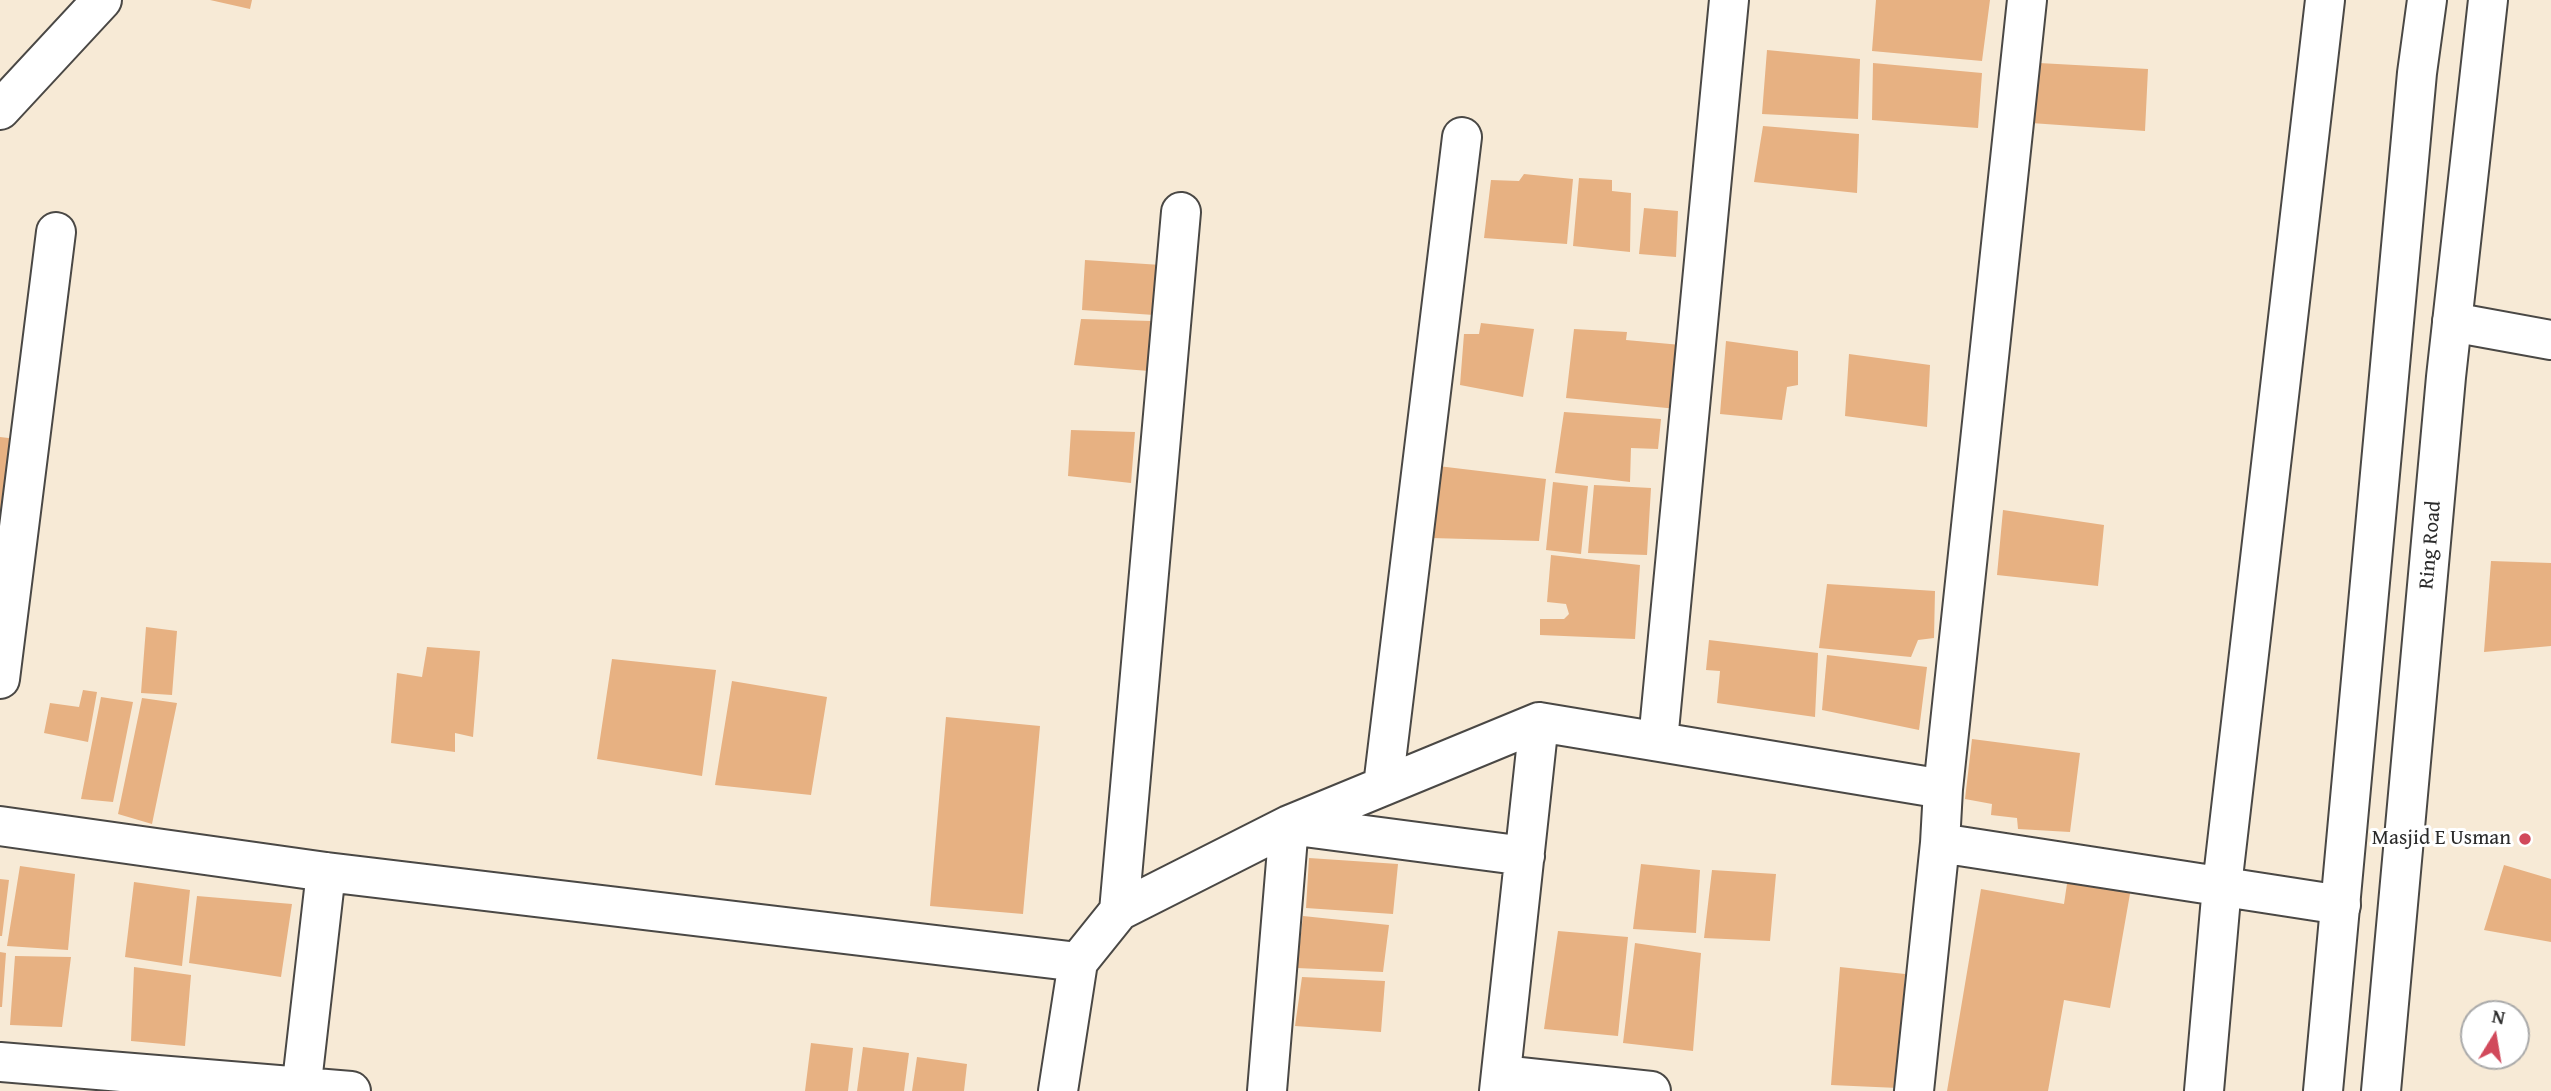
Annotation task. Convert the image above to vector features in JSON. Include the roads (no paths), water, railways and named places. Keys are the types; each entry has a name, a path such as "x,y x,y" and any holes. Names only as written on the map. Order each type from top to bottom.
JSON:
{"main road":[{"path":"0,110 102,0"},
{"path":"1658,741 1729,0"},
{"path":"1913,1091 1940,843 1942,789 2026,0"},
{"path":"2204,1091 2222,887 2325,0"},
{"path":"2323,1091 2417,73 2427,0"},
{"name":"Ring Road","path":"2381,1091 2452,322 2488,0"},
{"path":"1383,786 1462,137"},
{"path":"1119,911 1181,212"},
{"path":"0,679 9,539 56,232"},
{"path":"2452,322 2551,340"},
{"path":"1539,722 1500,1083 1651,1091"},
{"path":"1058,1091 1078,962 1119,911 1289,825 1539,722 1942,789"},
{"path":"1289,825 1525,856"},
{"path":"1267,1091 1289,825"},
{"path":"0,826 326,872 1078,962"},
{"path":"1940,843 2341,905"},
{"path":"301,1088 326,872"},
{"path":"0,1062 75,1079 351,1091"}],"place":[{"name":"Masjid E Usman","path":"2525,839"}]}
